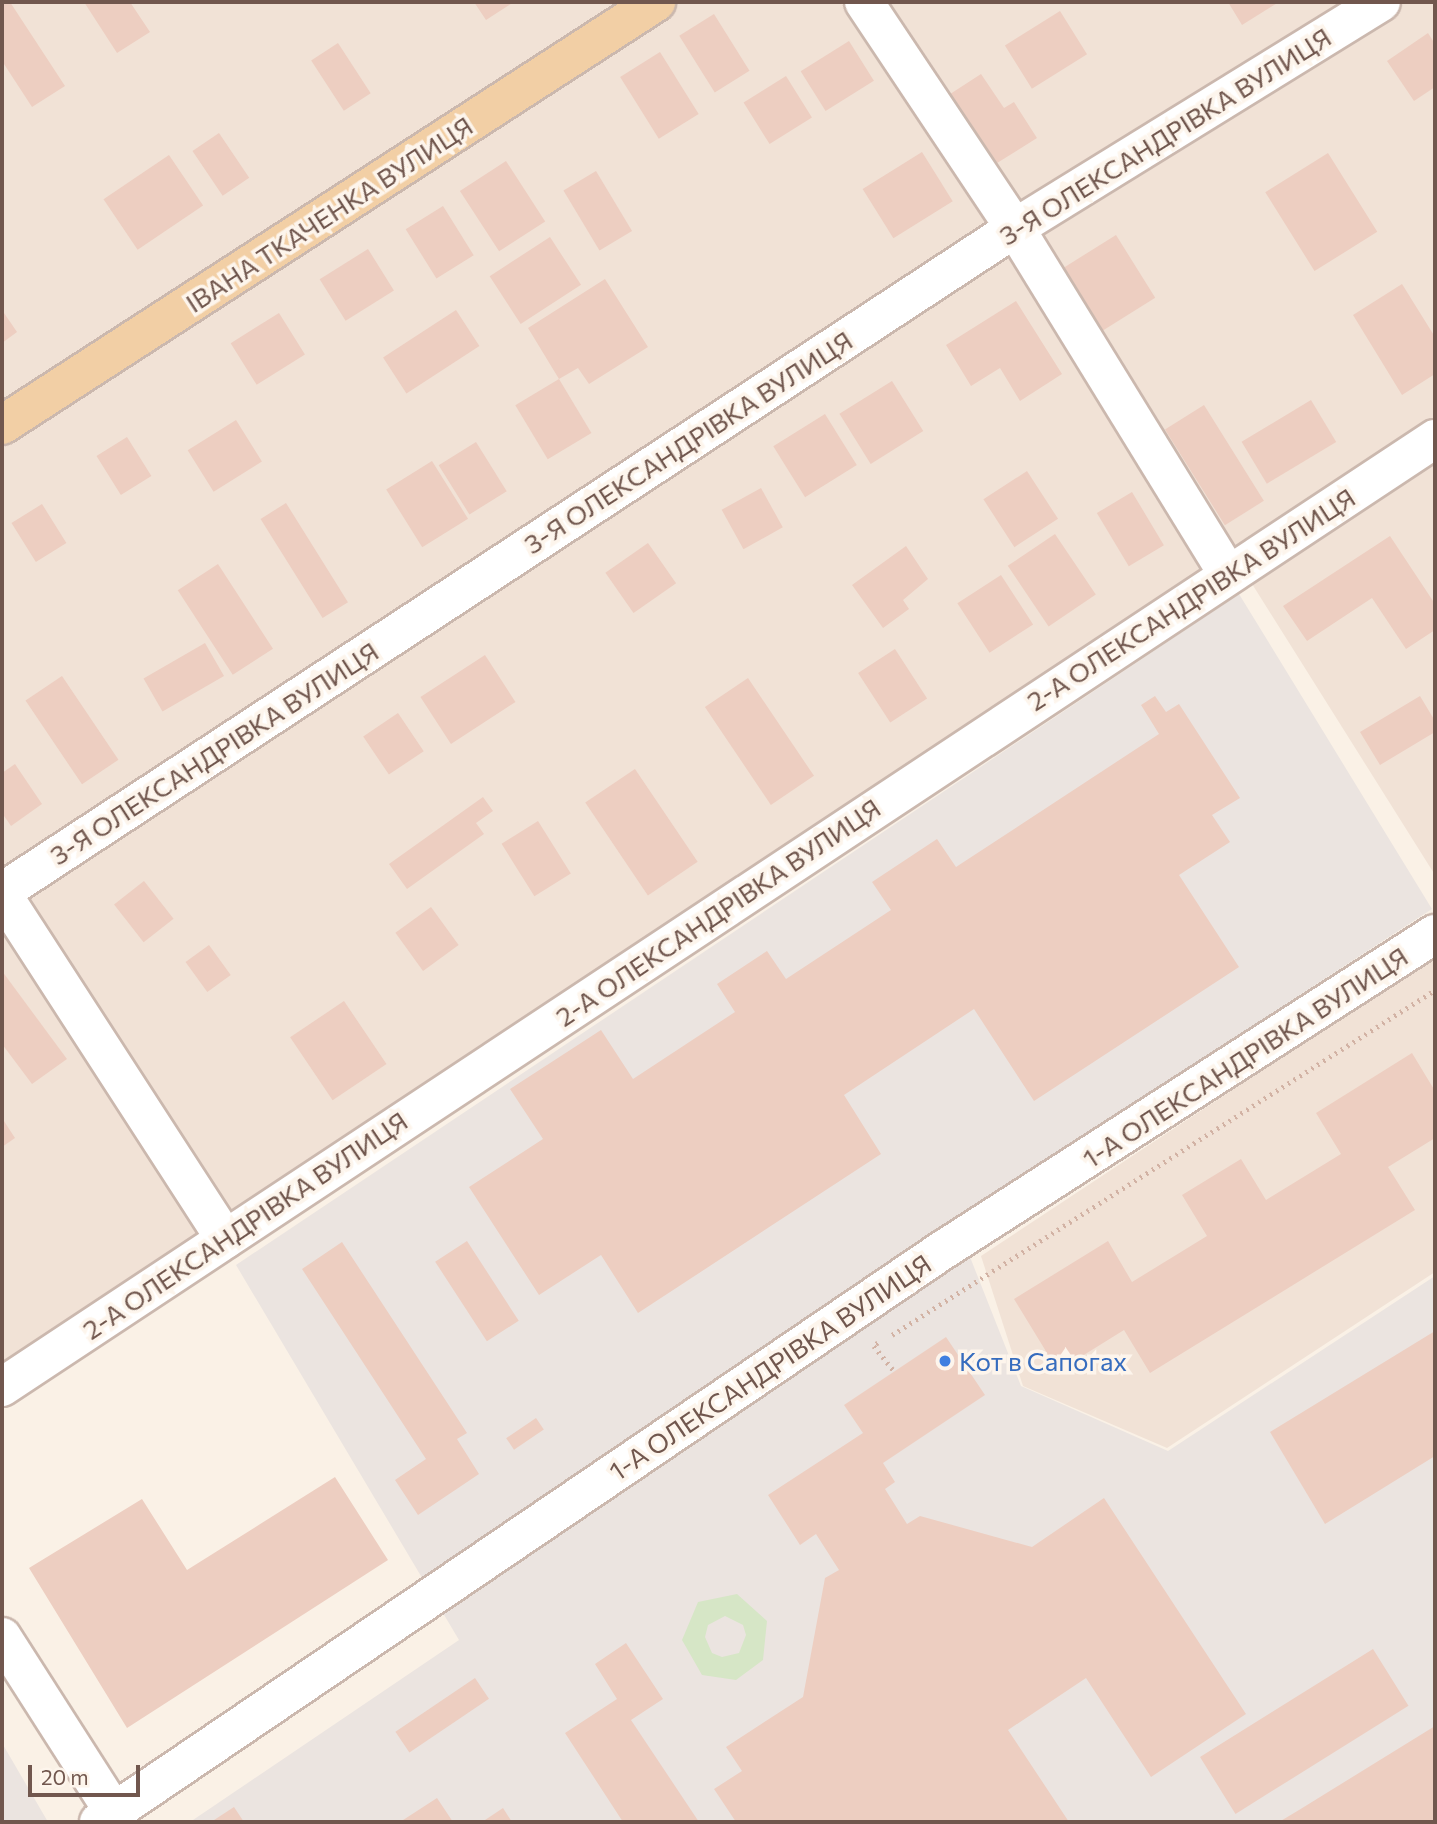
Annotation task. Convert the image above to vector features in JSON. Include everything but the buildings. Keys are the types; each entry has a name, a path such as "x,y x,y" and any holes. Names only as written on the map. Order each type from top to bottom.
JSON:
{"main road":[{"name":"ІВАНА ТКАЧЕНКА ВУЛИЦЯ","path":"2,425 656,2"}],"street":[{"path":"864,2 1015,228 1228,574"},
{"name":"3-Я ОЛЕКСАНДРІВКА ВУЛИЦЯ","path":"2,893 1015,228 1381,2"},
{"name":"2-А ОЛЕКСАНДРІВКА ВУЛИЦЯ","path":"2,1387 1435,439"},
{"path":"2,893 225,1238"},
{"name":"1-А ОЛЕКСАНДРІВКА ВУЛИЦЯ","path":"106,1817 943,1250 1435,934"},
{"path":"2,1637 106,1817"}],"path":[{"path":"895,1371 874,1346 1435,990"}],"shaded area":[{"path":"2,2 1435,2 1435,875 1232,552 2,1364"},
{"path":"1239,594 1432,909 955,1219 1021,1386 1168,1451 1435,1276 1435,1822 190,1822 459,1640 236,1265"},
{"path":"1435,956 1435,1272 1167,1448 1023,1386 981,1256"},
{"path":"2,1743 48,1822 2,1822"}],"green space":[{"path":"737,1594 767,1621 763,1660 736,1680 702,1675 682,1640 698,1602","holes":["725,1616 743,1625 746,1635 739,1653 722,1657 712,1653 705,1637 708,1625"]}],"place":[{"name":"Кот в Сапогах","path":"945,1361"}]}
